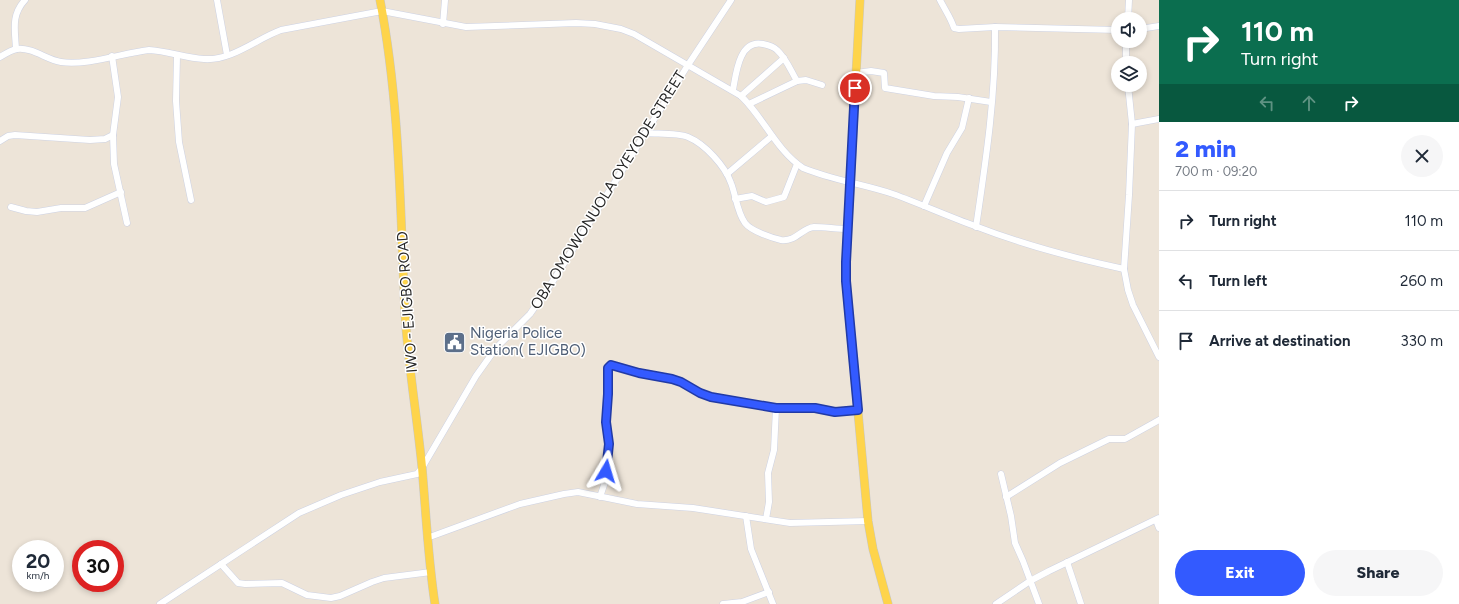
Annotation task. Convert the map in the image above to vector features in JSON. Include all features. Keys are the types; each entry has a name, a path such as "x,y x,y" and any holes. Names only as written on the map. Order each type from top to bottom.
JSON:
{"main road":[{"name":"IWO - EJIGBO ROAD","path":"380,0 394,91 402,206 401,226 406,322 422,468 427,538 435,604"},
{"path":"860,0 846,281 868,521 873,549 888,604"}],"street":[{"path":"16,49 15,16 25,0"},
{"path":"217,0 227,55"},
{"path":"443,24 445,0"},
{"name":"OBA OMOWONUOLA OYEYODE STREET","path":"422,468 476,376 496,348 530,314 553,281 688,65 731,0"},
{"path":"940,0 951,18 954,28 969,29 995,26 1111,30"},
{"path":"1128,12 1129,0"},
{"path":"0,57 16,49 29,51 53,60 68,63 86,62 149,50 159,50 176,56 205,59 215,58 238,51 265,36 281,30 382,11 443,24 474,28 576,23 610,26 634,34 733,90 750,104 772,136 797,164 809,171 850,183 878,189 976,227 1059,254 1124,269"},
{"path":"976,227 988,144 994,75 995,26"},
{"path":"1147,28 1159,26"},
{"path":"733,90 742,54 752,44 758,43 772,46 777,49 797,81"},
{"path":"112,56 118,97 112,135 114,164 127,223"},
{"path":"176,56 176,101 179,142 191,200"},
{"path":"741,96 784,58"},
{"path":"856,73 871,71 884,72 885,88 934,96 969,98 991,102"},
{"path":"750,104 797,81 806,80 822,85"},
{"path":"1129,92 1132,124 1124,269 1128,290 1133,305 1159,357"},
{"path":"924,206 947,153 962,128 969,98"},
{"path":"1132,124 1159,119"},
{"path":"646,133 688,137 703,145 727,174 732,184 735,199 745,223 750,228 768,236 787,240 799,236 801,233 814,227 848,229"},
{"path":"0,140 8,136 15,135 90,140 105,139 112,135"},
{"path":"727,174 772,136"},
{"path":"735,199 752,196 766,202 784,197 797,164"},
{"path":"11,207 37,212 61,208 85,208 121,192"},
{"path":"600,497 605,482 609,444 606,422 608,368 611,365 676,381 711,397 776,408 815,408 835,412 858,410"},
{"path":"766,519 769,502 768,473 774,450 776,408"},
{"path":"1006,497 1060,463 1109,439 1125,439 1159,420"},
{"path":"160,604 299,513 341,495 380,482 416,474 422,468"},
{"path":"1001,474 1011,516 1014,543 1023,560 1039,604"},
{"path":"427,538 528,502 578,492 637,504 693,508 790,523 868,521"},
{"path":"746,516 751,549 773,604"},
{"path":"996,604 1030,581 1157,519 1159,528"},
{"path":"1067,562 1081,604"},
{"path":"221,564 238,583 282,583 307,595 331,598 340,596 384,578 431,572"},
{"path":"723,604 742,602 768,592"}],"place":[{"name":"Nigeria Police Station( EJIGBO)","path":"454,342"}],"route":[{"path":"606,471 609,444 606,422 608,368 611,365 639,373 672,379 711,397 776,408 815,408 835,412 858,410 846,281 855,88"}]}
